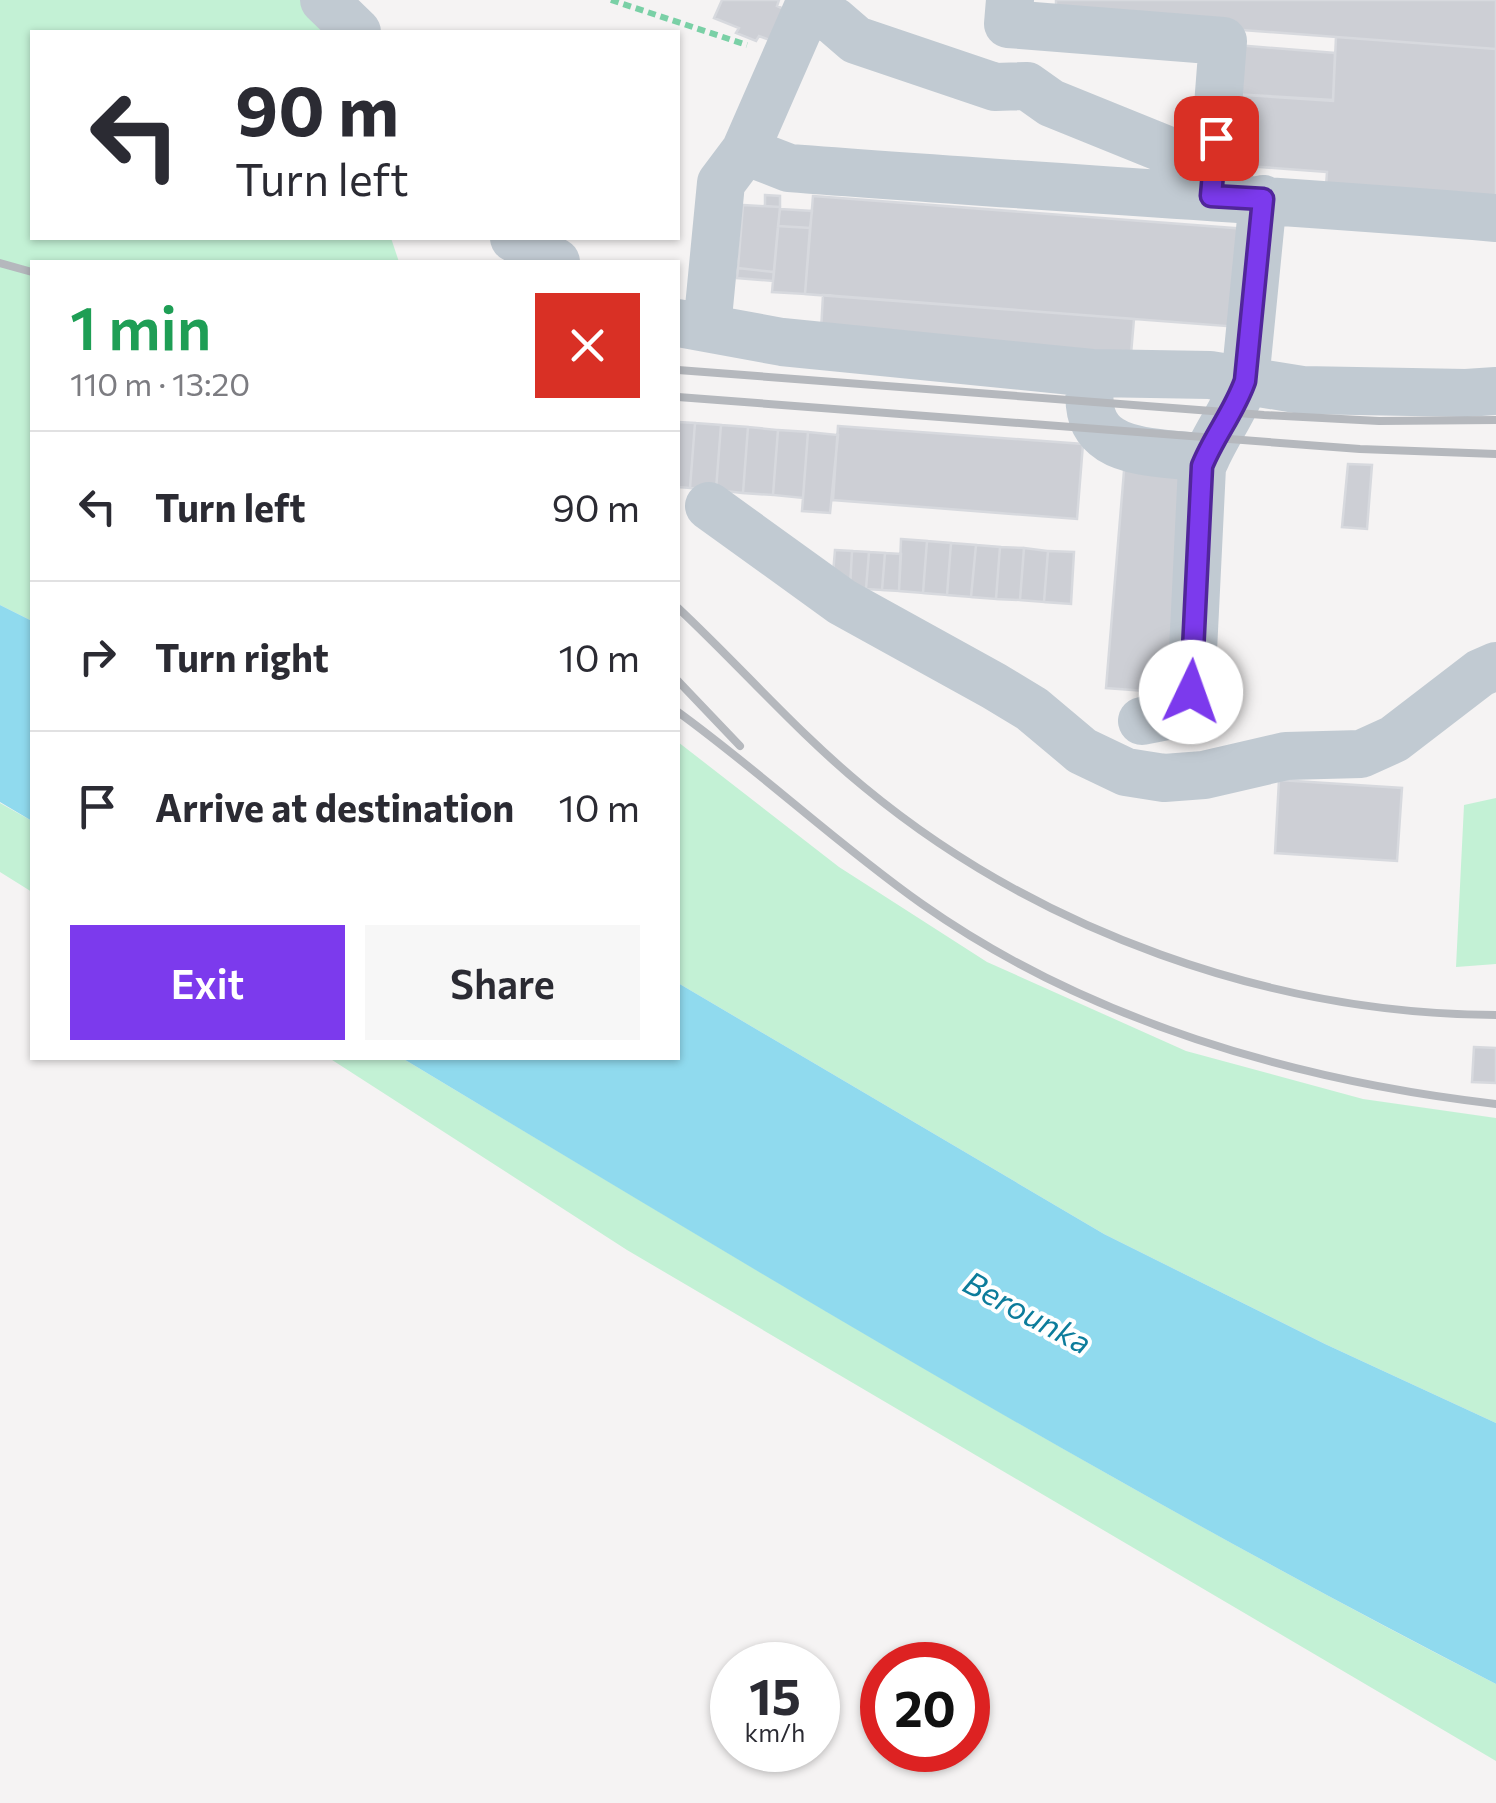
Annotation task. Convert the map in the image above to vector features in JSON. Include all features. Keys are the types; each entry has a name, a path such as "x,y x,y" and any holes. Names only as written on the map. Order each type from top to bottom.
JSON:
{"lane":[{"path":"324,0 355,30"},
{"path":"1496,218 1263,199 1212,183 1051,103 1027,86 996,87 856,40 834,21 808,8 745,151 721,183 692,325 782,342 1092,373 1210,375 1319,391 1496,391"},
{"path":"1027,86 1019,13 1223,42 1212,183"},
{"path":"745,151 790,168 1114,192 1212,183"},
{"path":"1142,721 1183,713 1191,692 1202,466 1245,381 1263,199"},
{"path":"518,240 552,260"},
{"path":"1092,373 1086,401 1098,429 1117,447 1206,458"},
{"path":"709,506 842,602 1006,693 1032,709 1082,751 1126,772 1164,778 1204,775 1286,756 1361,754 1394,739 1480,673 1496,666"}],"path":[{"path":"611,0 786,58"}],"green space":[{"path":"0,0 300,0 321,30 30,30 30,240 392,240 398,260 30,260 30,620 0,605"},
{"path":"680,744 839,867 987,962 1186,1051 1363,1099 1496,1118 1496,1423 1325,1344 1104,1234 680,984"},
{"path":"1496,798 1496,964 1456,967 1464,805"},
{"path":"0,803 30,820 30,891 0,872"},
{"path":"332,1060 405,1060 1080,1459 1496,1684 1496,1761 627,1250"}],"water":[{"path":"0,605 30,620 30,820 0,802"},
{"name":"Berounka","path":"680,984 1104,1234 1325,1344 1496,1423 1496,1684 1218,1536 808,1301 405,1060 680,1060"}],"building":[{"path":"722,0 779,0 777,6 793,13 780,44 759,36 756,41 736,33 739,28 714,18"},
{"path":"1056,0 1496,0 1496,49 1056,16"},
{"path":"1336,37 1496,49 1496,200 1326,187 1327,172 1247,166 1247,174 1224,172 1230,94 1333,101"},
{"path":"1236,45 1335,53 1333,100 1232,94"},
{"path":"765,195 780,196 780,207 765,206"},
{"path":"813,196 1246,229 1239,327 805,294"},
{"path":"743,205 780,207 774,272 738,268"},
{"path":"780,209 812,211 810,228 778,226"},
{"path":"778,226 810,228 805,294 772,292"},
{"path":"738,268 774,272 773,281 737,278"},
{"path":"823,295 1134,319 1131,354 821,331"},
{"path":"680,422 695,423 690,488 680,487"},
{"path":"695,423 721,425 716,490 690,488"},
{"path":"721,425 748,427 743,493 716,490"},
{"path":"838,426 1083,444 1077,519 833,500"},
{"path":"748,427 778,430 773,495 743,493"},
{"path":"778,430 808,432 803,498 773,495"},
{"path":"808,432 838,435 830,513 802,511"},
{"path":"1125,459 1191,465 1172,693 1106,688"},
{"path":"1348,464 1372,465 1367,529 1342,527"},
{"path":"901,539 927,541 923,593 899,591"},
{"path":"927,541 951,543 947,595 923,593"},
{"path":"951,543 976,545 971,597 947,595"},
{"path":"976,545 1000,547 996,599 971,597"},
{"path":"1000,547 1024,548 1020,600 996,599"},
{"path":"1024,548 1048,551 1044,602 1020,600"},
{"path":"835,550 852,551 850,588 832,586"},
{"path":"852,551 869,552 866,589 850,588"},
{"path":"1048,551 1074,552 1071,604 1044,602"},
{"path":"869,552 885,553 882,590 866,589"},
{"path":"885,553 901,554 899,591 882,590"},
{"path":"1279,780 1402,788 1397,861 1275,853"},
{"path":"1474,1047 1496,1048 1496,1083 1472,1082"}],"railway":[{"path":"0,263 30,271"},
{"path":"680,370 1264,415 1379,421 1496,420"},
{"path":"680,397 1360,449 1496,454"},
{"path":"680,610 864,787 932,838 1004,883 1081,922 1160,955 1326,999 1411,1011 1496,1015"},
{"path":"680,683 740,746"},
{"path":"680,714 922,904 986,945 1054,981 1124,1013 1270,1061 1345,1080 1496,1104"}],"route":[{"path":"1191,692 1202,466 1245,381 1263,199 1211,196 1216,138"}]}
